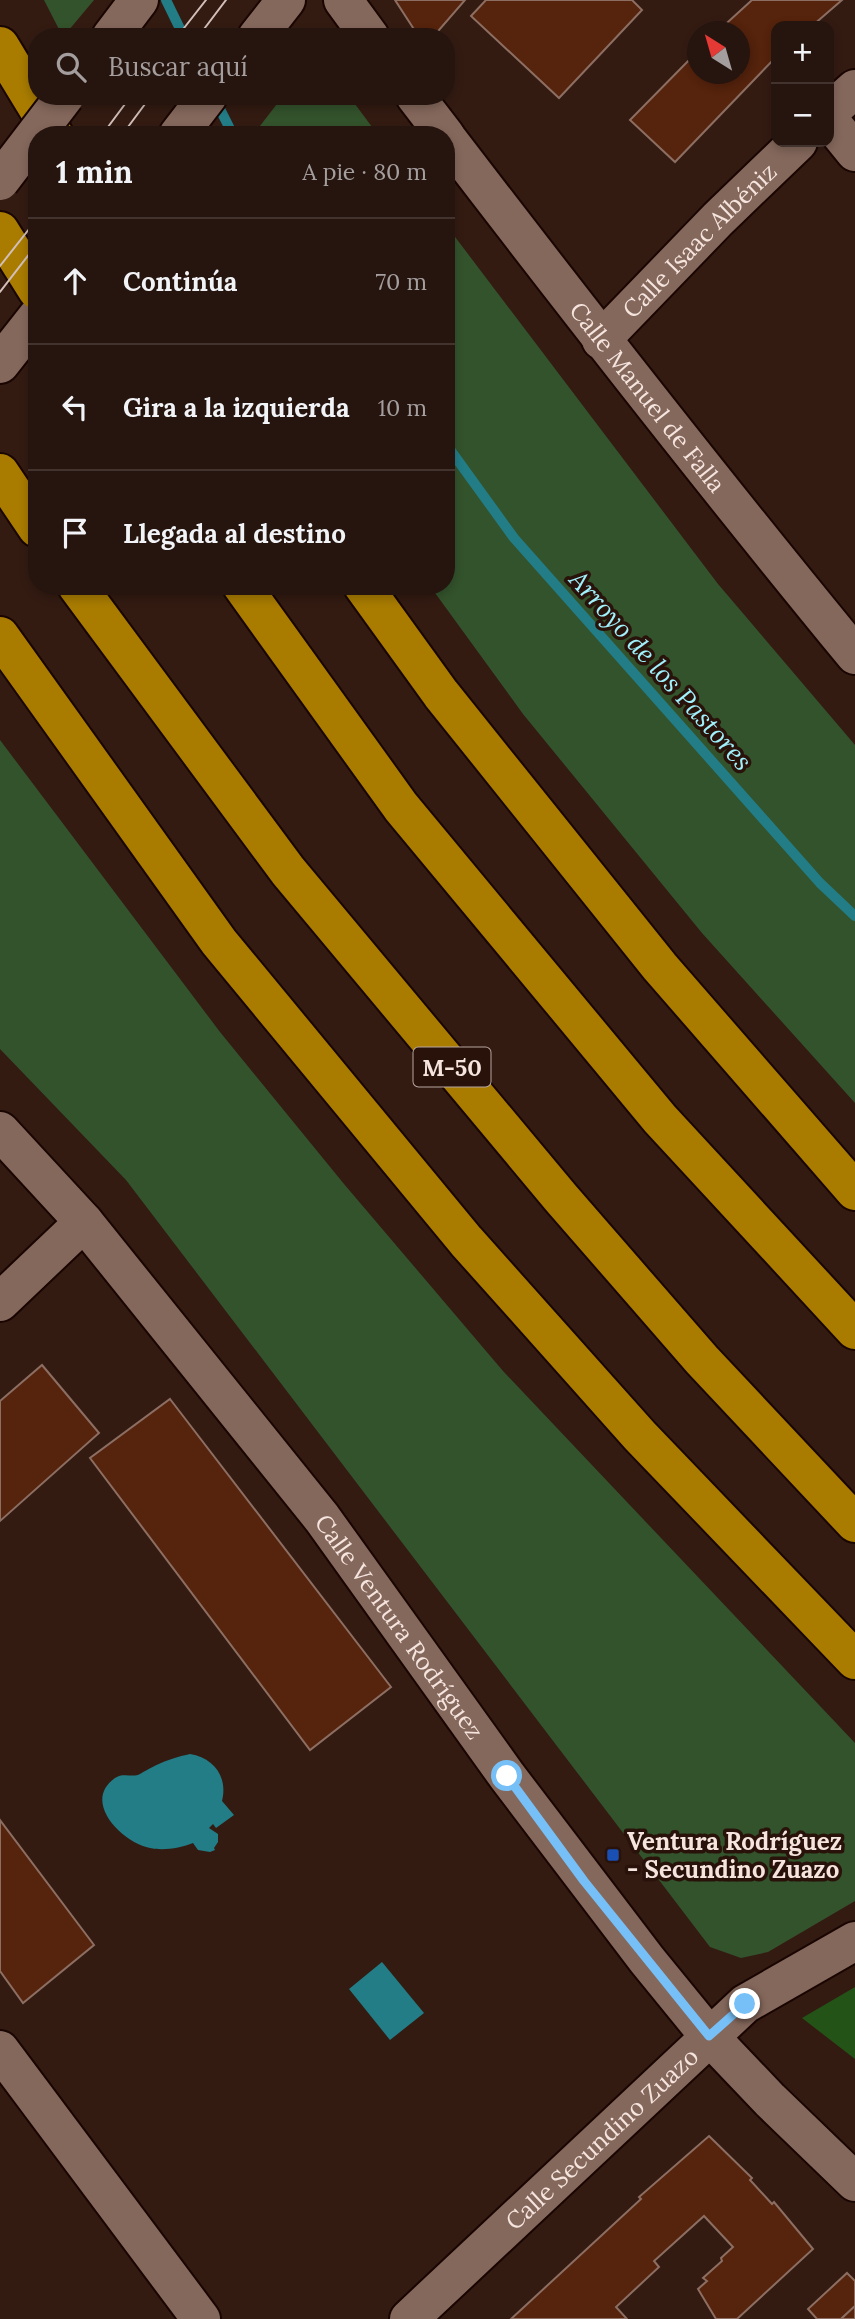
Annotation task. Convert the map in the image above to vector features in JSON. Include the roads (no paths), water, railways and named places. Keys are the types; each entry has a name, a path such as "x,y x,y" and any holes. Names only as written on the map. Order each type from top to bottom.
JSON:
{"highway":[{"path":"0,46 28,92"},
{"path":"36,105 49,126"},
{"path":"0,231 28,276"},
{"path":"0,473 28,515"},
{"name":"M-50","path":"84,595 306,892 561,1198 693,1350 855,1523"},
{"path":"248,595 401,807 660,1119 855,1330"},
{"path":"370,595 441,694 660,967 855,1191"},
{"path":"0,636 219,942 466,1241 640,1436 855,1660"}],"street":[{"path":"118,28 139,0"},
{"path":"264,28 286,0"},
{"path":"343,0 363,28"},
{"path":"834,108 855,89"},
{"path":"42,126 58,105"},
{"path":"185,126 201,105"},
{"name":"Calle Manuel de Falla","path":"422,105 438,126"},
{"path":"834,126 855,152"},
{"path":"0,181 28,144"},
{"name":"Calle Isaac Albéniz","path":"601,340 710,227 793,147"},
{"name":"Calle Manuel de Falla","path":"455,148 601,340 737,512 855,654"},
{"path":"0,364 28,328"},
{"name":"Calle Ventura Rodríguez","path":"0,1131 84,1222 322,1518 577,1870 709,2036 770,2100 855,2182"},
{"path":"0,1302 84,1222"},
{"name":"Calle Secundino Zuazo","path":"409,2319 745,2004 848,1944"},
{"path":"0,2050 201,2319"}],"water":[{"path":"190,1754 206,1760 217,1770 223,1784 222,1801 234,1815 216,1828 213,1824 209,1828 218,1834 215,1850 198,1850 193,1843 172,1848 150,1848 139,1845 118,1830 104,1809 102,1798 115,1778 137,1775 164,1762"},
{"path":"382,1962 424,2013 390,2040 349,1989"}],"waterway":[{"name":"Arroyo de los Pastores","path":"166,0 180,28"},
{"name":"Arroyo de los Pastores","path":"218,105 228,126"},
{"name":"Arroyo de los Pastores","path":"455,456 514,538 820,883 855,916"}],"tram line":[{"path":"184,28 206,0"},
{"path":"205,28 226,0"},
{"path":"109,126 124,105"},
{"path":"129,126 144,105"},
{"path":"0,266 28,230"},
{"path":"0,292 28,256"}],"place":[{"name":"Ventura Rodríguez - Secundino Zuazo","path":"613,1855"}]}
